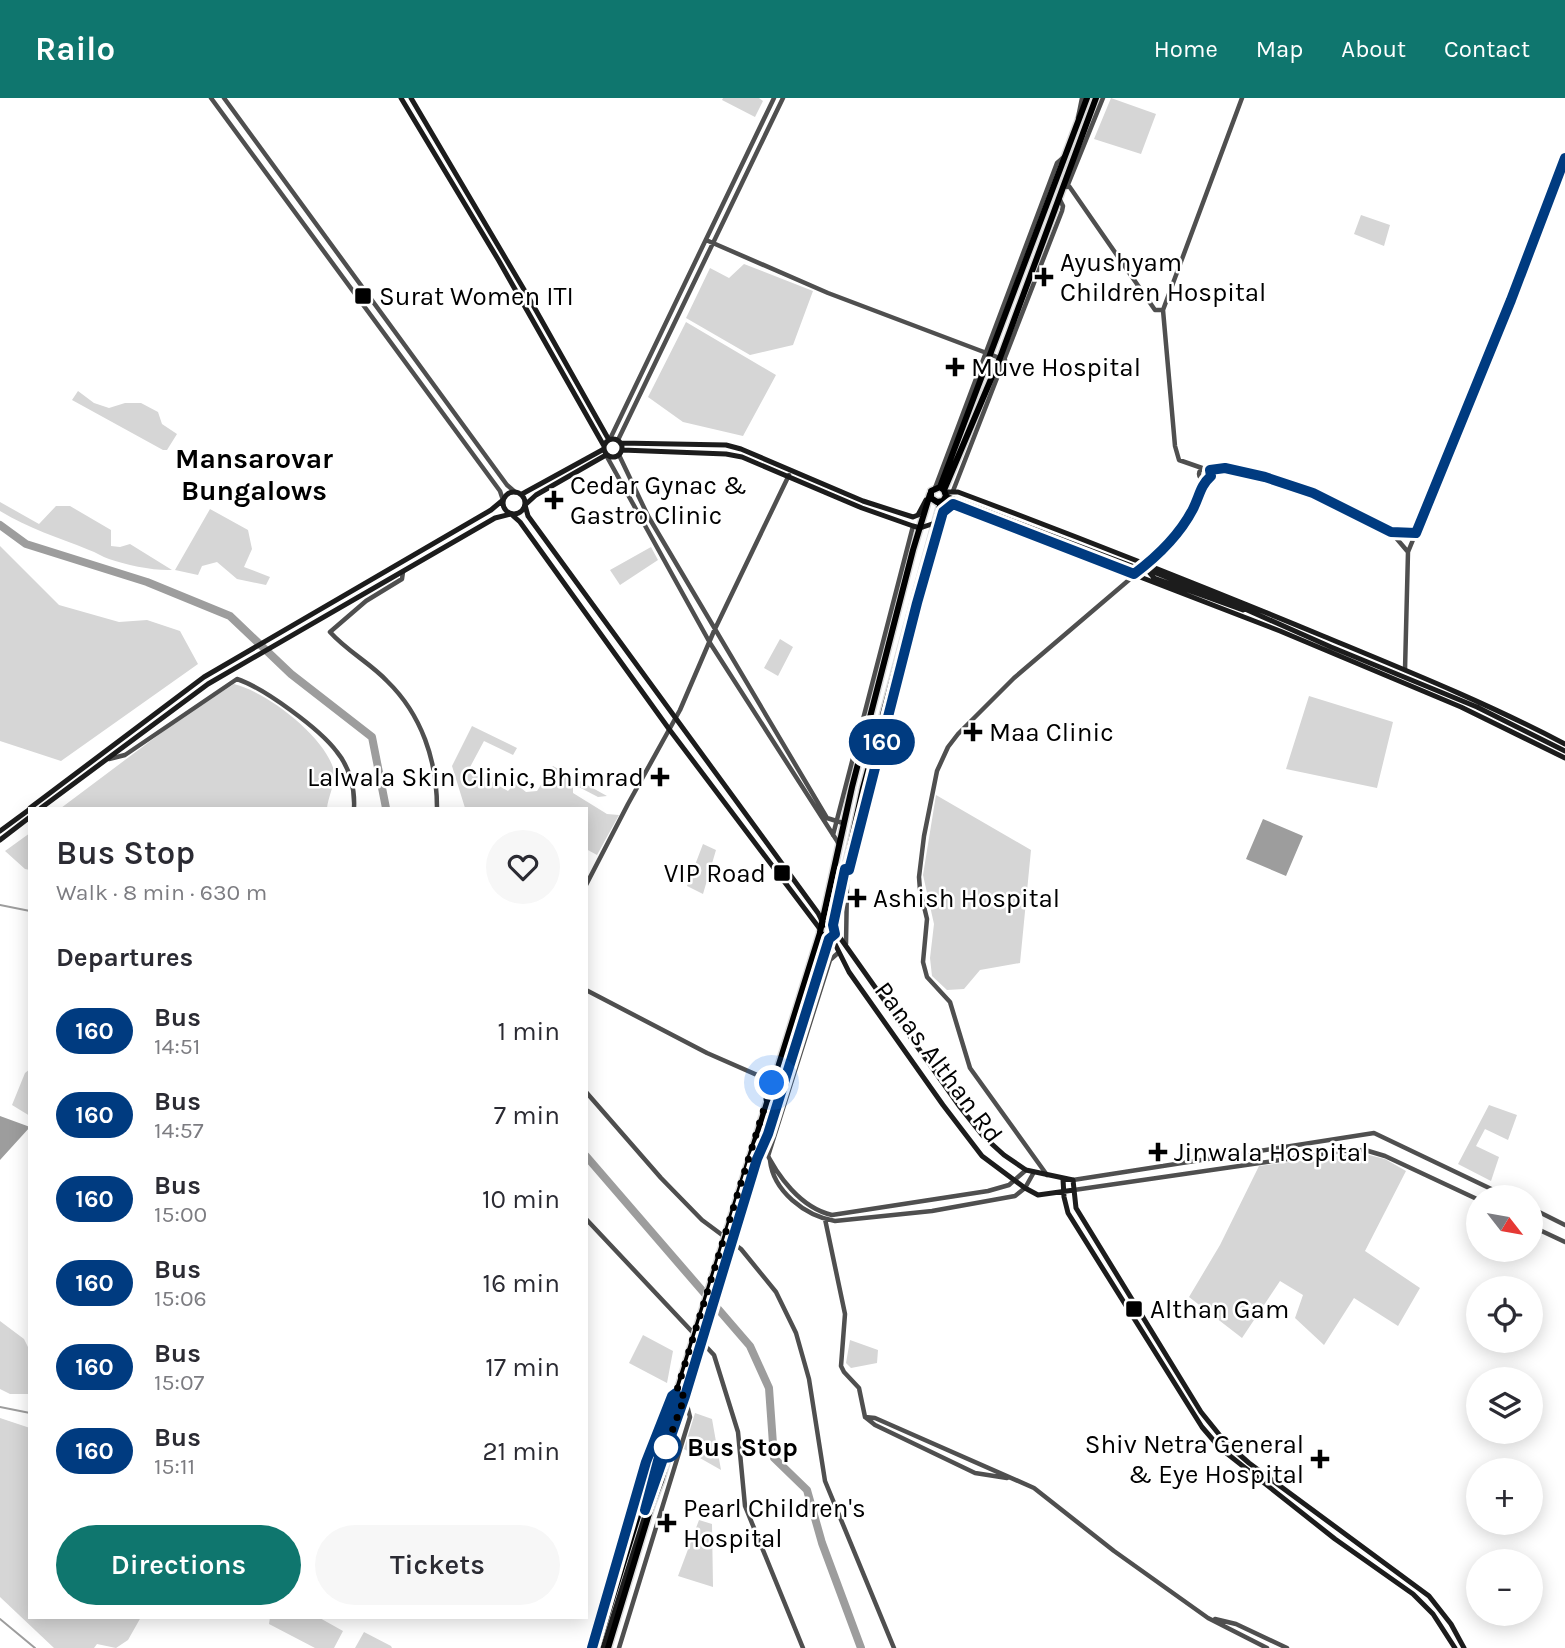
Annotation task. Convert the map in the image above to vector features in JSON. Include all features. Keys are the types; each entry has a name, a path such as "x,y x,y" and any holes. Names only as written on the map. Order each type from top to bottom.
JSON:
{"main road":[{"path":"401,98 499,261 605,450 613,458 616,445 411,98"},
{"path":"605,1648 677,1393 753,1158 772,1133 782,1086 832,933 941,494 989,354 1087,98"},
{"path":"605,1648 662,1481 753,1158 751,1142 821,929 826,888 839,844 840,822 917,527 941,494 1002,359 1096,98"},
{"path":"42,807 106,760 118,747 204,677 491,510 508,494 522,494 616,445 726,446 741,449 789,474 917,527 935,523"},
{"path":"33,807 208,684 495,518 522,511 536,495 605,450"},
{"path":"789,474 913,517 918,515 925,500 941,494 1148,564 1489,706 1565,744"},
{"path":"522,494 528,516 818,913 824,938 832,933"},
{"path":"941,494 953,504 1280,631 1461,707 1565,755"},
{"path":"941,494 1245,611 1469,705 1565,755"},
{"path":"503,500 506,510 520,522 669,729 821,929 832,933"},
{"path":"0,831 28,810"},
{"path":"0,839 28,818"},
{"name":"Panas Althan Rd","path":"832,933 846,945 967,1117 1004,1155 1026,1170 1073,1180"},
{"name":"Panas Althan Rd","path":"832,933 838,953 957,1124 986,1159 1025,1188"},
{"path":"1063,1179 1063,1192 1071,1219 1210,1437 1230,1458 1291,1506 1413,1594 1433,1614 1455,1648"},
{"path":"1073,1180 1076,1208 1201,1412 1219,1435 1249,1463 1429,1597 1451,1624 1464,1648"},
{"path":"1025,1188 1038,1195 1074,1190"},
{"path":"677,1393 685,1396"},
{"path":"597,1648 662,1429 677,1393"},
{"path":"645,1510 685,1396"}],"street":[{"path":"211,98 500,491 503,500"},
{"path":"224,98 507,485 515,492"},
{"path":"774,98 706,240 616,445 648,516 714,631 827,818 840,822 833,836"},
{"path":"616,445 783,98"},
{"path":"1078,122 1077,111 1082,98"},
{"path":"1103,98 1065,188 1156,310 1163,310"},
{"path":"1242,98 1163,310 1175,446 1180,460 1210,470 1225,468 1265,477 1308,491 1391,532 1408,552"},
{"path":"1405,670 1408,552 1511,300 1565,158"},
{"path":"706,240 828,293 1002,359"},
{"path":"330,259 338,254"},
{"path":"605,450 710,643 839,844"},
{"path":"1202,468 1198,475 1204,480"},
{"path":"1047,1176 970,1068 950,1002 927,977 923,962 927,919 919,877 937,771 953,740 1014,678 1175,538 1192,510 1204,480 1211,476 1210,470"},
{"path":"588,881 676,718 789,474"},
{"path":"906,637 936,530 943,512 953,504"},
{"path":"1391,532 1416,533"},
{"path":"403,572 402,579 366,601 330,632 386,679 415,716 422,729 433,766 437,807"},
{"path":"106,760 125,755 237,678 266,692 337,752 352,784 354,807"},
{"path":"846,945 847,869"},
{"path":"838,953 830,960 772,1133 769,1159 774,1179 780,1189 807,1210 835,1221 932,1211 1015,1196 1025,1188 1034,1172"},
{"path":"588,991 707,1053 782,1086"},
{"path":"588,1094 661,1178 702,1220 741,1249 772,1287 796,1333 809,1379 825,1482 894,1648"},
{"path":"1073,1180 1374,1133 1482,1185"},
{"path":"763,1148 796,1194 815,1208 832,1215 988,1191 1009,1185 1026,1170"},
{"path":"1074,1190 1365,1150 1385,1156 1466,1194"},
{"path":"1544,1214 1565,1225"},
{"path":"825,1219 845,1314 841,1361 844,1372 859,1388 865,1417 907,1442 975,1474 1011,1478"},
{"path":"588,1221 714,1355 738,1432 744,1506 803,1648"},
{"path":"1544,1232 1565,1242"},
{"path":"592,1648 646,1462 672,1396 677,1393"},
{"path":"619,1648 690,1417 685,1396"},
{"path":"865,1417 875,1418 1034,1488 1114,1551 1208,1618 1267,1648"},
{"path":"1208,1618 1236,1624 1287,1648"}],"shaded area":[{"path":"759,98 763,101 755,117 722,100"},
{"path":"1111,98 1156,114 1141,154 1094,139"},
{"path":"1361,215 1390,225 1384,246 1354,234"},
{"path":"744,264 813,291 793,345 750,355 686,318 710,268 729,278"},
{"path":"686,322 776,375 743,436 683,422 648,397"},
{"path":"78,391 94,403 109,408 125,403 141,403 158,412 162,424 177,434 167,450 163,450 72,400"},
{"path":"0,502 39,524 56,506 70,506 111,530 111,546 130,544 172,570 140,567 106,558 11,517 0,511"},
{"path":"210,509 248,530 252,549 244,567 270,577 266,585 237,579 217,562 202,566 198,575 175,570"},
{"path":"0,546 59,605 119,622 147,620 180,631 198,664 61,761 0,741"},
{"path":"651,547 658,560 620,585 610,570"},
{"path":"780,639 793,647 778,676 764,668"},
{"path":"234,684 262,696 308,731 329,758 334,780 327,807 62,807 181,718"},
{"path":"1309,696 1393,722 1377,788 1286,769"},
{"path":"472,726 517,748 513,755 484,741 469,769 508,791 515,783 526,792 537,791 553,766 607,796 598,797 573,784 573,793 607,814 619,815 597,855 588,850 588,807 465,807 452,766"},
{"path":"936,795 1031,850 1020,963 980,970 964,989 947,990 932,976 930,958 934,924 923,875"},
{"path":"1263,819 1303,836 1286,876 1246,859"},
{"path":"28,834 28,870 25,869 5,851"},
{"path":"703,844 716,850 703,894 687,886"},
{"path":"28,1071 28,1115 12,1105"},
{"path":"1489,1105 1517,1115 1508,1140 1485,1129 1476,1146 1499,1157 1491,1181 1458,1164"},
{"path":"0,1116 28,1126 28,1129 0,1160"},
{"path":"1361,1153 1385,1159 1406,1171 1365,1251 1420,1288 1398,1326 1354,1298 1324,1345 1295,1318 1303,1295 1280,1281 1242,1338 1189,1297 1220,1245 1259,1166"},
{"path":"0,1321 24,1339 28,1347 28,1394 10,1394 0,1389"},
{"path":"643,1335 673,1351 667,1383 629,1363"},
{"path":"850,1340 878,1350 877,1363 851,1368 846,1363"},
{"path":"695,1413 712,1419 721,1470 684,1449"},
{"path":"0,1418 28,1427 28,1619 140,1619 128,1640 116,1648 97,1644 94,1648 54,1648 0,1597"},
{"path":"699,1520 712,1524 713,1587 678,1576"},
{"path":"270,1619 322,1619 343,1631 334,1648 315,1648 269,1624"},
{"path":"364,1632 391,1646 392,1648 355,1648"}],"waterway":[{"path":"0,525 26,544 147,582 230,616 291,674 372,737 386,807"},
{"path":"0,905 28,911"},
{"path":"588,1158 750,1346 769,1388 774,1458 807,1490 822,1543 861,1648"},
{"path":"0,1407 28,1413"},
{"path":"0,1619 35,1648"}],"bus line":[{"name":"160","path":"592,1648 646,1462 672,1396 676,1393 645,1510 685,1396 757,1159 768,1134 829,939 835,934 833,925 845,869 849,870 936,530 943,512 953,504 1134,574 1175,538 1192,510 1204,480 1211,476 1210,470 1225,468 1265,477 1313,493 1391,532 1416,533 1511,300 1565,158"}],"place":[{"name":"Ayushyam Children Hospital","path":"1044,277"},
{"name":"Surat Women ITI","path":"363,296"},
{"name":"Muve Hospital","path":"955,367"},
{"name":"Cedar Gynac & Gastro Clinic","path":"554,500"},
{"name":"Maa Clinic","path":"973,732"},
{"name":"Lalwala Skin Clinic, Bhimrad","path":"660,777"},
{"name":"VIP Road","path":"782,873"},
{"name":"Ashish Hospital","path":"857,898"},
{"name":"Jinwala Hospital","path":"1158,1152"},
{"name":"Althan Gam","path":"1134,1309"},
{"name":"Bus Stop","path":"666,1447"},
{"name":"Shiv Netra General & Eye Hospital","path":"1320,1459"},
{"name":"Pearl Children's Hospital","path":"667,1523"}],"district":[{"name":"Mansarovar Bungalows","path":"254,474"}],"route":[{"path":"666,1447 663,1456 685,1396 676,1393 772,1083"}]}
